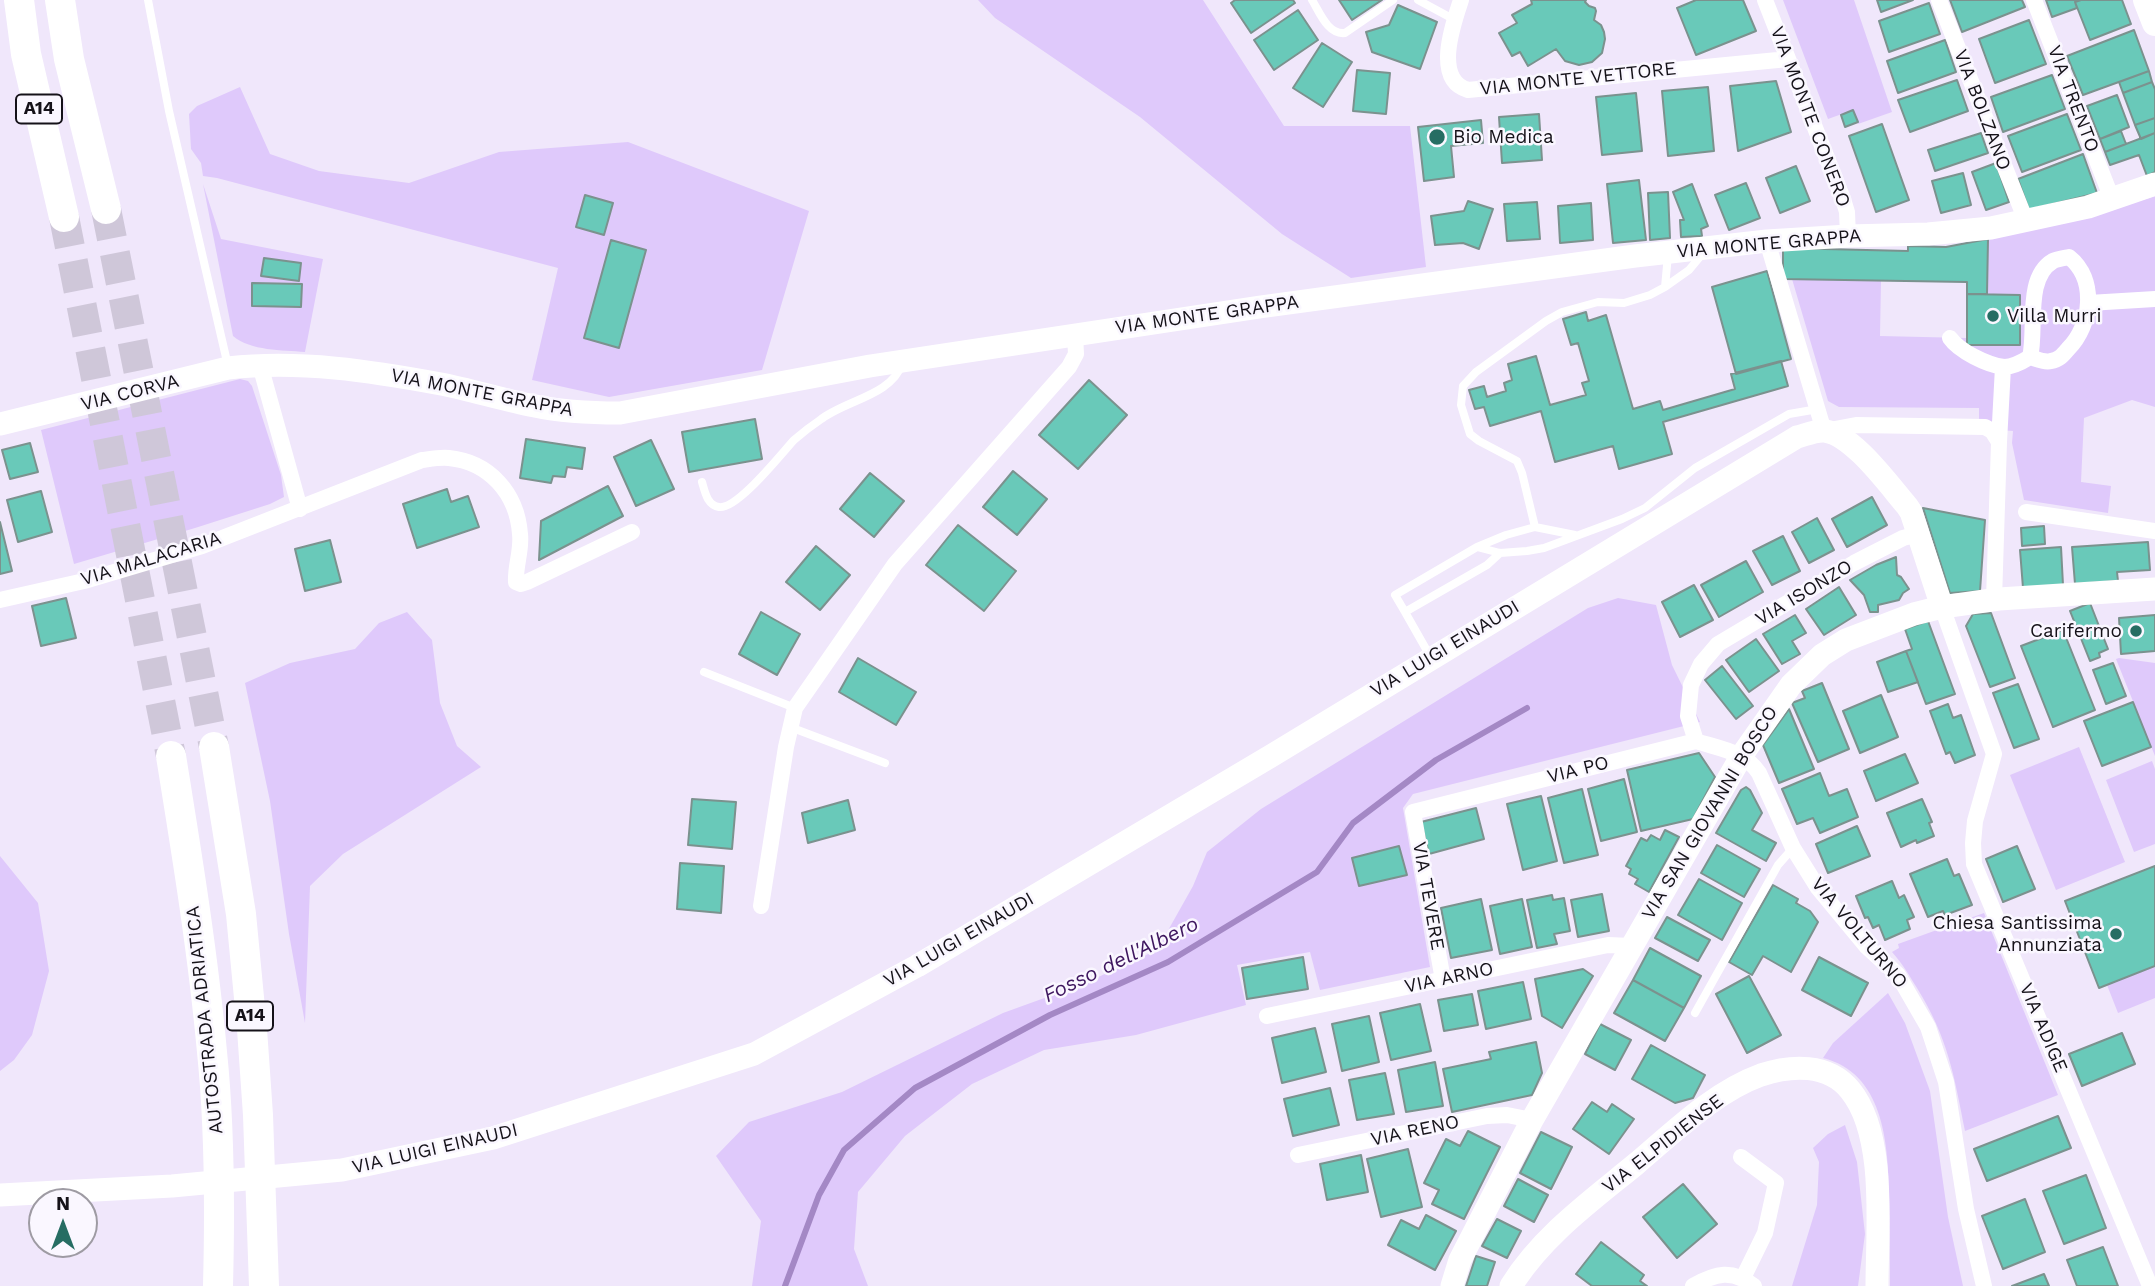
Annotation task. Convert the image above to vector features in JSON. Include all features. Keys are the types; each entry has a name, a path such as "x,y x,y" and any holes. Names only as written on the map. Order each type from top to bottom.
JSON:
{"highway":[{"name":"A14","path":"19,0 26,54 64,217"},
{"name":"A14","path":"60,0 69,60 106,209"},
{"name":"A14","path":"214,747 241,914 247,978 258,1115 264,1286"},
{"name":"AUTOSTRADA ADRIATICA","path":"171,756 195,911 212,1055 218,1168 218,1286"}],"main road":[{"path":"2146,0 2155,23"}],"street":[{"name":"VIA MONTE VETTORE","path":"1461,0 1448,65 1453,80 1468,90 1788,59"},
{"name":"VIA MONTE CONERO","path":"1765,0 1843,199 1847,212 1848,236"},
{"name":"VIA BOLZANO","path":"1939,0 2026,221"},
{"name":"VIA TRENTO","path":"2034,0 2112,199"},
{"name":"VIA MONTE GRAPPA","path":"260,365 336,367 442,384 533,406 589,413 620,413 903,361 1260,307 1768,241 1962,232 2077,209 2155,184"},
{"path":"1768,241 1821,420 1864,456 1907,506 1942,607"},
{"path":"1951,338 1962,350 2003,367 2017,365 2030,357 2033,345 2034,290 2042,271 2053,261 2069,257 2078,264 2086,284 2089,303 2084,327 2074,343 2059,358 2048,362 2030,357"},
{"path":"2089,303 2155,299"},
{"path":"761,906 795,708 895,564 1069,367 1076,354 1075,335"},
{"name":"VIA CORVA","path":"0,424 228,368 260,365"},
{"path":"260,365 300,509"},
{"path":"1994,600 2003,367"},
{"path":"1821,420 1856,425 1985,427 1997,435 1999,442"},
{"name":"VIA LUIGI EINAUDI","path":"0,1195 172,1186 342,1170 493,1138 754,1054 917,966 1271,756 1821,420"},
{"name":"VIA MALACARIA","path":"0,600 84,581 202,546 422,460 447,457 477,464 498,480 513,500 520,532 516,582 527,582 632,532"},
{"path":"2026,512 2155,531"},
{"name":"VIA ISONZO","path":"1696,741 1688,716 1691,685 1701,664 1718,644 1854,563 1903,538 1918,534"},
{"name":"VIA SAN GIOVANNI BOSCO","path":"1452,1286 1460,1260 1532,1120 1742,755 1791,684 1822,655 1846,639 1872,628 1942,607 1994,600 2155,589"},
{"name":"VIA ADIGE","path":"1942,607 1994,754 1975,821 1974,864 2150,1286"},
{"path":"1696,741 1742,755"},
{"name":"VIA PO","path":"1413,812 1696,741"},
{"name":"VIA VOLTURNO","path":"1742,755 1759,773 1793,848 1818,888 1866,946 1898,975 1928,1027 1946,1082 1966,1209 1984,1286"},
{"name":"VIA TEVERE","path":"1413,812 1443,980"},
{"name":"VIA ARNO","path":"1268,1016 1608,945 1631,946"},
{"name":"VIA ELPIDIENSE","path":"1511,1286 1550,1237 1714,1101 1760,1076 1778,1070 1808,1069 1829,1073 1838,1078 1849,1089 1867,1120 1876,1182 1877,1286"},
{"name":"VIA RENO","path":"1298,1155 1487,1116 1507,1115 1532,1120"},
{"path":"1693,1286 1709,1277 1731,1274 1749,1282 1765,1233 1776,1183 1741,1157"}],"lane":[{"path":"148,0 169,111 228,368"},
{"path":"1312,0 1332,31 1338,34 1345,33 1393,0"},
{"path":"1418,0 1455,20"},
{"path":"1535,527 1517,461 1470,434 1461,405 1463,386 1476,372 1546,321 1562,312 1598,302 1625,303 1650,295 1696,264 1707,248"},
{"path":"1665,287 1668,252"},
{"path":"702,482 711,504 720,508 730,505 744,494 797,437 826,415 887,386 898,375 903,361"},
{"path":"1478,547 1500,553 1544,548 1646,508 1695,468 1789,414 1821,420"},
{"path":"1431,658 1395,594 1478,547 1506,535 1535,527 1578,535"},
{"path":"1405,612 1487,565 1500,553"},
{"path":"704,672 795,708"},
{"path":"790,727 885,763"},
{"path":"1696,1013 1778,865 1793,848"}],"shaded area":[{"path":"978,0 1203,0 1284,126 1410,126 1426,267 1351,278 1282,234 1140,117 995,18"},
{"path":"1783,0 1854,0 1892,112 1858,124 1853,110 1828,119"},
{"path":"240,87 270,154 319,171 409,183 499,152 628,142 809,211 762,370 609,397 532,380 558,268 203,176 201,163 191,149 189,114 197,106","holes":["611,240 646,250 619,348 584,337"]},
{"path":"203,184 221,239 323,259 305,352 249,345 233,336"},
{"name":"Villa Murri","path":"2155,196 2155,407 2132,400 2084,418 2081,482 2111,486 2108,513 2024,500 2012,443 2013,431 1979,423 1979,408 1839,407 1828,401 1792,279 1881,281 1880,336 1966,338 1967,345 2019,345 2020,295 1987,294 1988,239 2082,219"},
{"path":"240,379 248,381 252,386 281,475 284,497 195,528 74,564 41,430"},
{"path":"1618,598 1656,605 1672,665 1700,722 1413,794 1403,808 1430,967 1320,990 1310,952 1237,965 1246,1005 1136,1035 1044,1050 972,1084 905,1136 858,1192 854,1249 868,1286 752,1286 761,1221 716,1156 749,1122 842,1092 1003,1013 1083,984 1157,950 1193,886 1207,852 1261,809 1588,608"},
{"path":"407,612 432,640 440,703 457,746 481,767 343,854 310,886 305,1023 270,801 245,683 290,663 355,649 379,623"},
{"path":"2116,659 2155,663 2155,756"},
{"path":"2079,747 2125,862 2056,890 2010,775"},
{"path":"2152,761 2155,769 2155,844 2134,852 2106,780"},
{"path":"0,856 38,903 49,971 32,1035 14,1060 0,1071"},
{"path":"1984,913 2058,1095 1965,1131 1943,1040 1928,1006 1892,952 1899,948 1898,944"},
{"path":"2155,966 2155,998 2118,1013 2107,985"},
{"path":"1888,993 1905,1023 1930,1091 1948,1217 1963,1286 1890,1286 1887,1152 1878,1112 1870,1094 1858,1078 1843,1066 1823,1058 1833,1043"},
{"path":"1845,1125 1857,1162 1865,1234 1858,1286 1792,1286 1817,1205 1819,1162 1813,1148 1828,1134"}],"building":[{"path":"1235,0 1293,0 1295,3 1251,33 1231,3"},
{"path":"1339,0 1382,0 1352,20"},
{"path":"1531,0 1586,0 1589,6 1595,8 1594,20 1601,25 1604,32 1602,53 1592,62 1579,65 1565,61 1556,49 1528,66 1520,52 1512,56 1499,33 1517,23 1512,15 1532,4"},
{"path":"1696,0 1743,0 1756,31 1696,55 1677,8"},
{"path":"1877,0 1913,0 1881,12"},
{"path":"1950,0 2022,0 2025,7 1962,32"},
{"path":"2046,0 2081,0 2075,2 2077,8 2052,17"},
{"path":"2122,0 2131,24 2090,40 2075,2"},
{"path":"1929,3 1940,34 1889,52 1879,21"},
{"path":"1398,5 1437,22 1420,69 1372,52 1366,32 1389,25"},
{"path":"1298,10 1318,40 1274,70 1254,40"},
{"path":"2029,20 2046,64 1995,83 1979,39"},
{"path":"2134,30 2149,71 2083,95 2067,56"},
{"path":"1945,40 1956,72 1898,93 1887,61"},
{"path":"1322,43 1352,62 1323,107 1293,88"},
{"path":"1357,70 1390,73 1386,114 1353,111"},
{"path":"2149,71 2152,82 2123,93 2119,82"},
{"path":"2052,75 2065,109 2003,132 1991,97"},
{"path":"1957,80 1968,111 1910,132 1898,100"},
{"path":"1776,81 1791,132 1738,151 1730,86"},
{"path":"2152,82 2155,89 2155,118 2135,125 2123,93"},
{"path":"1708,87 1714,151 1668,156 1662,91"},
{"path":"1636,93 1642,151 1602,155 1596,97"},
{"path":"2117,95 2129,127 2100,139 2087,106"},
{"path":"1853,110 1858,122 1845,127 1841,115"},
{"path":"1539,114 1542,160 1502,163 1499,117"},
{"path":"2067,114 2081,150 2022,172 2008,136"},
{"path":"2155,118 2155,133 2141,139 2135,125"},
{"path":"1481,120 1483,143 1451,146 1454,177 1424,181 1418,127"},
{"path":"1882,124 1909,200 1876,212 1849,136"},
{"path":"2121,131 2126,144 2105,152 2100,139"},
{"path":"1981,133 1988,153 1935,171 1928,150"},
{"path":"2155,133 2155,172 2147,176 2139,155 2110,165 2105,152"},
{"path":"2083,154 2097,193 2029,210 2018,179"},
{"path":"1996,163 2009,202 1986,210 1972,172"},
{"path":"1796,166 1810,201 1780,213 1766,178"},
{"path":"1963,173 1971,205 1941,213 1932,181"},
{"path":"1639,180 1646,240 1613,243 1607,184"},
{"path":"1746,183 1760,218 1729,230 1715,195"},
{"path":"1692,184 1708,226 1701,229 1702,236 1681,237 1680,220 1684,220 1673,192"},
{"path":"1668,192 1670,238 1650,240 1648,193"},
{"path":"585,195 613,203 604,235 576,227"},
{"path":"1468,201 1493,209 1479,249 1463,243 1435,245 1431,216 1464,211"},
{"path":"1537,202 1540,239 1507,241 1504,204"},
{"path":"1591,203 1593,240 1560,243 1558,206"},
{"path":"1988,239 1987,294 1967,294 1967,282 1783,279 1783,248 1908,251 1908,246 1946,247"},
{"path":"611,240 646,250 619,348 584,338"},
{"path":"264,258 301,263 299,281 261,276"},
{"path":"1767,271 1791,359 1736,374 1712,287"},
{"path":"252,283 302,284 301,307 252,306"},
{"name":"Villa Murri","path":"1967,294 2020,295 2020,345 1967,345"},
{"path":"1586,312 1588,321 1606,315 1633,409 1660,401 1663,410 1735,389 1731,374 1781,361 1788,386 1663,422 1672,454 1619,469 1613,446 1555,462 1541,411 1490,426 1484,407 1475,409 1469,390 1484,386 1487,397 1506,391 1504,383 1512,380 1508,364 1536,356 1550,405 1586,395 1582,383 1589,381 1578,343 1571,345 1563,319"},
{"path":"1089,380 1127,415 1078,469 1039,435"},
{"path":"755,419 762,459 689,472 682,432"},
{"path":"526,439 585,448 582,469 567,467 565,477 553,476 551,483 520,478"},
{"path":"651,440 674,489 636,506 614,457"},
{"path":"30,443 38,472 10,479 2,450"},
{"path":"1013,471 1047,499 1017,535 983,507"},
{"path":"870,473 904,501 874,537 840,509"},
{"path":"608,486 623,516 539,560 541,521"},
{"path":"447,489 451,502 468,496 479,527 417,548 403,504"},
{"path":"41,491 52,532 18,542 7,500"},
{"path":"1872,497 1887,525 1847,547 1832,519"},
{"path":"1923,508 1985,520 1980,591 1950,593"},
{"path":"1817,518 1834,550 1809,563 1792,532"},
{"path":"0,522 12,571 0,574"},
{"path":"958,525 1016,571 984,611 926,565"},
{"path":"2044,526 2045,544 2022,546 2021,528"},
{"path":"1783,536 1800,571 1772,585 1753,551"},
{"path":"330,540 341,582 305,591 295,549"},
{"path":"2148,542 2150,570 2117,572 2118,581 2075,584 2072,547"},
{"path":"816,546 850,575 820,610 786,582"},
{"path":"2061,547 2063,585 2023,588 2020,550"},
{"path":"1896,557 1897,575 1909,589 1899,600 1878,605 1878,612 1870,612 1864,595 1850,580"},
{"path":"1746,561 1763,592 1719,617 1701,585"},
{"path":"1694,585 1713,620 1680,637 1662,602"},
{"path":"1839,587 1856,615 1824,635 1806,609"},
{"path":"66,598 76,638 41,646 32,606"},
{"path":"2090,603 2108,649 2099,653 2100,657 2090,661 2070,611"},
{"path":"761,612 800,634 777,675 739,654"},
{"path":"1991,613 2015,678 1990,687 1966,626 1973,614"},
{"path":"1795,615 1806,633 1792,641 1800,654 1782,664 1763,634"},
{"path":"2155,615 2155,651 2121,654 2119,618"},
{"path":"1928,621 1955,694 1926,704 1906,651 1912,649 1905,629"},
{"path":"2063,630 2095,710 2053,727 2021,646"},
{"path":"1756,639 1779,671 1749,692 1726,660"},
{"path":"1906,651 1918,682 1888,692 1877,662"},
{"path":"858,658 916,692 896,725 839,692"},
{"path":"2113,663 2126,696 2106,704 2093,670"},
{"path":"1722,666 1753,706 1736,719 1705,680"},
{"path":"1822,683 1849,749 1818,762 1792,703 1805,698 1802,691"},
{"path":"2018,684 2039,739 2014,748 1993,693"},
{"path":"1881,695 1898,737 1860,753 1843,711"},
{"path":"2133,702 2151,747 2102,766 2084,721"},
{"path":"1948,704 1953,718 1961,715 1975,755 1955,763 1950,752 1946,754 1930,711"},
{"path":"1789,709 1814,769 1779,783 1763,745"},
{"path":"1699,753 1715,777 1693,819 1641,831 1627,770"},
{"path":"1905,754 1918,783 1876,801 1864,771"},
{"path":"1820,773 1829,796 1847,789 1858,817 1820,833 1813,818 1797,824 1782,789"},
{"path":"1624,779 1637,832 1601,841 1588,789"},
{"path":"1746,787 1762,813 1752,830 1776,843 1766,861 1716,833 1741,790"},
{"path":"1582,789 1598,855 1564,863 1548,798"},
{"path":"1541,796 1557,861 1523,870 1507,804"},
{"path":"692,799 736,802 732,849 688,845"},
{"path":"1922,799 1932,822 1929,823 1934,836 1901,847 1887,813"},
{"path":"848,800 855,830 808,843 802,813"},
{"path":"1476,808 1484,839 1429,854 1421,822"},
{"path":"1857,826 1870,856 1828,873 1816,844"},
{"path":"1665,830 1679,837 1649,892 1635,884 1638,879 1629,874 1631,869 1626,866 1641,838 1647,841 1651,835 1660,840"},
{"path":"1717,845 1760,869 1744,897 1701,873"},
{"path":"1399,846 1407,875 1359,886 1352,858"},
{"path":"2017,846 2035,889 2003,902 1986,859"},
{"path":"1947,859 1954,876 1959,874 1972,905 1945,915 1943,911 1928,917 1910,874"},
{"path":"680,863 724,866 721,913 677,909"},
{"name":"Chiesa Santissima Annunziata","path":"2155,866 2155,966 2099,988 2065,901"},
{"path":"1699,879 1742,903 1722,940 1678,915"},
{"path":"1892,881 1899,898 1904,895 1914,917 1907,920 1910,929 1885,940 1879,925 1873,928 1868,917 1865,918 1856,896"},
{"path":"1773,885 1798,899 1796,903 1810,911 1818,922 1791,972 1763,956 1752,975 1729,962"},
{"path":"1602,894 1609,931 1578,937 1571,900"},
{"path":"1552,895 1553,900 1564,898 1570,931 1554,934 1557,944 1537,948 1527,900"},
{"path":"1481,899 1492,950 1451,958 1441,908"},
{"path":"1522,899 1532,947 1500,954 1490,906"},
{"path":"1667,917 1710,940 1698,961 1655,938"},
{"path":"1650,948 1701,976 1684,1008 1633,980"},
{"path":"1303,957 1308,989 1247,999 1242,968"},
{"path":"1819,957 1868,983 1851,1016 1802,990"},
{"path":"1583,969 1593,976 1562,1028 1542,1016 1535,979"},
{"path":"1749,976 1781,1035 1747,1053 1716,994"},
{"path":"1633,980 1684,1008 1665,1041 1614,1013"},
{"path":"1523,982 1531,1019 1486,1029 1478,991"},
{"path":"1472,994 1478,1025 1444,1031 1438,1000"},
{"path":"1420,1004 1431,1051 1391,1060 1380,1013"},
{"path":"1369,1016 1379,1062 1342,1071 1332,1024"},
{"path":"1600,1024 1631,1040 1615,1070 1585,1054"},
{"path":"1315,1028 1326,1072 1282,1083 1272,1038"},
{"path":"2122,1033 2135,1064 2082,1086 2069,1054"},
{"path":"1536,1042 1542,1073 1532,1095 1452,1112 1443,1069 1491,1059 1489,1052"},
{"path":"1651,1045 1705,1075 1693,1098 1675,1103 1632,1079"},
{"path":"1435,1062 1443,1106 1406,1112 1398,1070"},
{"path":"1385,1073 1394,1114 1357,1120 1349,1080"},
{"path":"1330,1088 1339,1125 1293,1136 1284,1099"},
{"path":"1592,1102 1607,1112 1612,1104 1634,1119 1609,1154 1573,1129"},
{"path":"2058,1116 2071,1148 1987,1181 1974,1149"},
{"path":"1468,1131 1500,1147 1464,1219 1432,1204 1439,1190 1424,1183 1446,1139 1460,1146"},
{"path":"1541,1132 1572,1147 1551,1189 1520,1173"},
{"path":"1408,1149 1422,1207 1381,1217 1367,1159"},
{"path":"1361,1155 1368,1192 1327,1200 1320,1164"},
{"path":"2086,1175 2106,1228 2064,1244 2043,1191"},
{"path":"1518,1179 1548,1195 1534,1222 1504,1206"},
{"path":"1683,1184 1717,1224 1677,1258 1643,1217"},
{"path":"2025,1199 2045,1252 2003,1269 1982,1216"},
{"path":"1426,1215 1456,1231 1435,1270 1388,1245 1401,1220 1419,1229"},
{"path":"1497,1219 1521,1231 1507,1258 1482,1246"},
{"path":"1601,1242 1644,1275 1640,1281 1647,1286 1592,1286 1576,1274"},
{"path":"2103,1247 2118,1286 2077,1286 2067,1260"},
{"path":"1476,1256 1495,1262 1487,1286 1466,1286"},
{"path":"2044,1274 2049,1286 2012,1286"}],"waterway":[{"name":"Fosso dell'Albero","path":"785,1286 819,1195 844,1150 915,1088 1050,1015 1168,962 1317,872 1353,823 1436,760 1527,708"}],"tunnel":[{"path":"106,209 214,747"},
{"path":"64,217 171,756"}],"place":[{"name":"Bio Medica","path":"1437,137"},
{"name":"Villa Murri","path":"1993,316"},
{"name":"Carifermo","path":"2136,631"},
{"name":"Chiesa Santissima Annunziata","path":"2116,934"}]}
